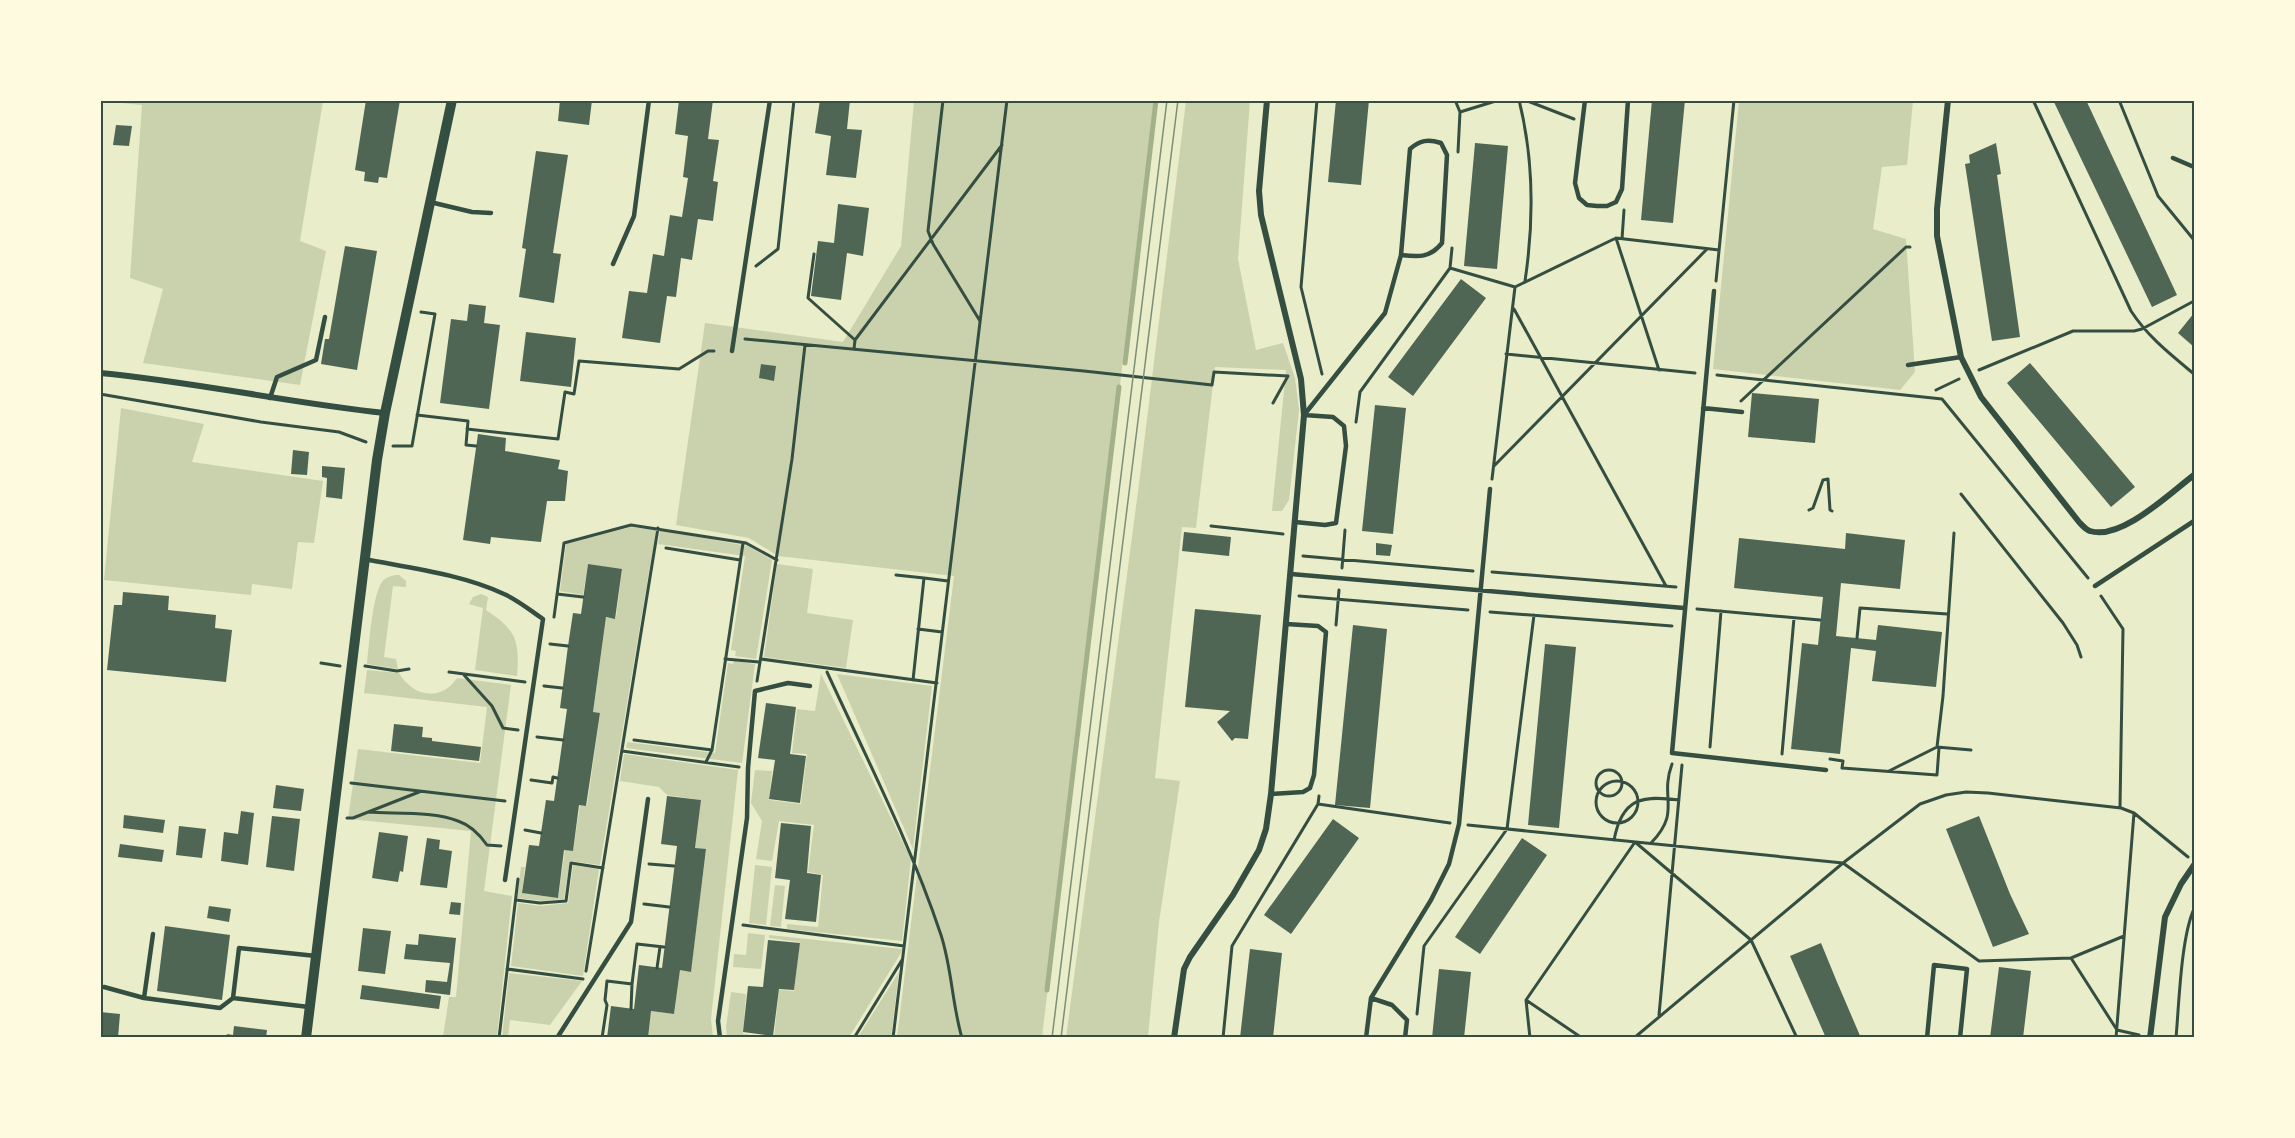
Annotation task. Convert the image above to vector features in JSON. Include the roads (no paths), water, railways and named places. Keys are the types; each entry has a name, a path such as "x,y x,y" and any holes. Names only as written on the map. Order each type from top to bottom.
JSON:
{"street":[{"path":"306,1038 364,559 385,413 452,100"},
{"path":"1174,1038 1184,969 1233,895 1259,850 1266,829 1271,794 1304,415 1301,379 1261,215 1259,191 1267,100"},
{"path":"1948,100 1937,209 1937,236 1961,357 1968,375 1982,397 2088,531 2105,532 2125,526 2194,475"},
{"path":"100,373 152,378 270,398 385,413"},
{"path":"2150,1038 2165,917 2194,863"}],"lane":[{"path":"613,264 634,216 649,100"},
{"path":"732,351 770,100"},
{"path":"1585,100 1575,183 1579,198 1587,205 1607,206 1616,202 1622,189 1628,100"},
{"path":"1304,415 1385,313 1401,255 1410,149 1418,141 1431,140 1441,143 1447,155 1442,243 1434,253 1420,257 1401,255"},
{"path":"2173,158 2194,167"},
{"path":"430,202 472,212 491,213"},
{"path":"1714,291 1672,753 1826,770"},
{"path":"270,398 277,377 316,360 325,317"},
{"path":"1908,365 1961,357"},
{"path":"1703,408 1742,412"},
{"path":"1295,522 1336,524 1346,446 1344,426 1333,417 1304,415"},
{"path":"1366,1038 1371,998 1431,900 1449,864 1459,824 1490,489"},
{"path":"2095,586 2194,521"},
{"path":"364,559 419,569 504,594 543,619 505,880"},
{"path":"1291,574 1684,608"},
{"path":"1271,794 1303,792 1310,788 1314,775 1326,632 1318,626 1286,624"},
{"path":"720,1038 718,1020 747,818 748,768 755,692 788,683 810,686"},
{"path":"557,1038 631,922 648,799"},
{"path":"144,998 153,934"},
{"path":"233,998 239,948 316,956"},
{"path":"1927,1038 1934,965 1967,969 1960,1038"},
{"path":"104,987 144,998 220,1008 233,998 310,1007"},
{"path":"1371,998 1392,1005 1407,1020 1405,1038"}],"waterway":[{"path":"1125,363 1156,100"},
{"path":"1047,990 1119,387"}],"tram line":[{"path":"1052,1038 1167,100"},
{"path":"1061,1038 1178,100"}]}
